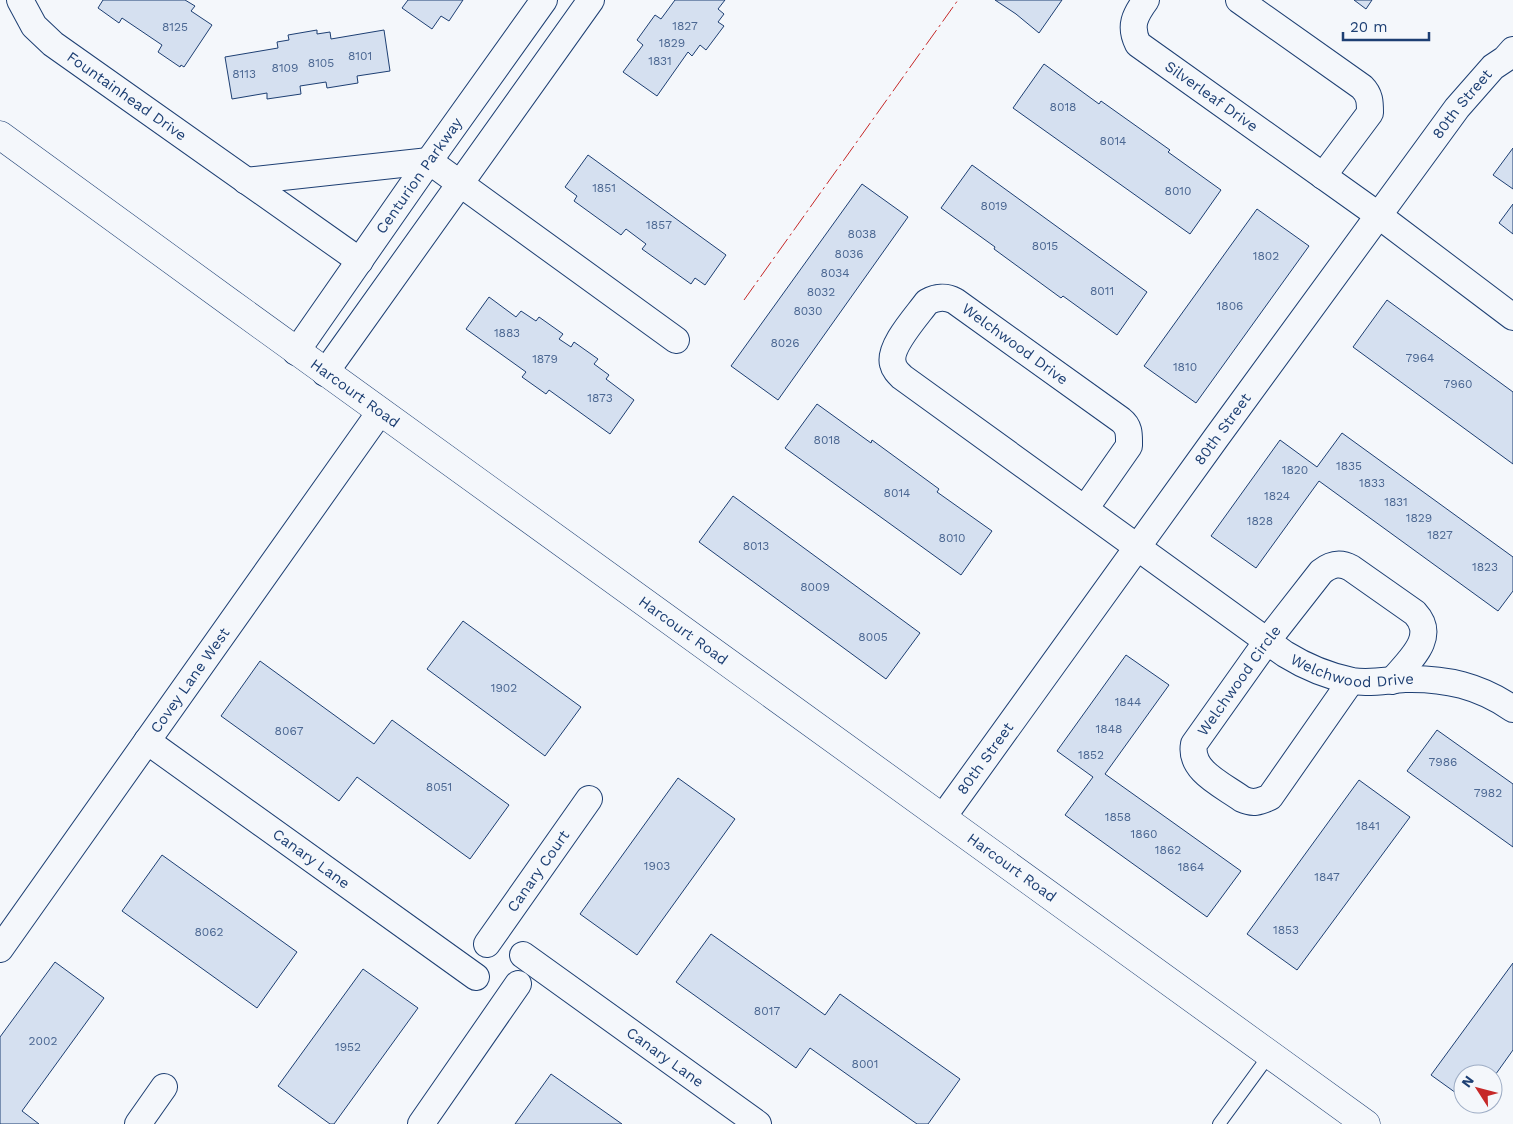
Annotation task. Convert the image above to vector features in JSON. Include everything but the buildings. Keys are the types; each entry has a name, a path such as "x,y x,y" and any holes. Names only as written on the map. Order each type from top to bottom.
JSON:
{"street":[{"name":"Fountainhead Drive","path":"20,0 34,26 45,37 360,261"},
{"name":"Centurion Parkway","path":"296,352 544,0"},
{"path":"326,373 591,0"},
{"name":"Silverleaf Drive","path":"1146,0 1135,15 1132,26 1138,44 1378,215 1513,317"},
{"path":"1239,0 1362,86 1368,93 1370,113 1323,176"},
{"name":"80th Street","path":"943,818 1137,547 1465,97 1493,67 1505,59 1513,50"},
{"name":"Harcourt Road","path":"0,135 296,352 1366,1124"},
{"path":"246,181 429,161 676,340"},
{"name":"Welchwood Drive","path":"1085,509 1129,446 1130,434 1127,426 955,301 944,297 927,302 895,346 892,358 896,370 902,377 1267,641 1304,665 1322,673 1352,681 1380,682 1428,679 1453,682 1488,694 1513,710"},
{"name":"Covey Lane West","path":"0,949 380,412"},
{"name":"Welchwood Circle","path":"1352,681 1270,798 1250,803 1198,767 1193,753 1194,744 1267,641 1321,572 1327,567 1346,565 1415,613 1423,624 1424,637 1420,646 1392,681"},
{"name":"Canary Lane","path":"147,741 476,978 488,990 504,992 512,990 518,984"},
{"name":"Canary Court","path":"487,944 589,799"},
{"name":"Canary Lane","path":"487,944 493,941 507,942 519,949 524,955 758,1124"},
{"path":"476,978 474,961 481,948 487,944"},
{"path":"421,1124 523,978 526,970 524,955"},
{"path":"138,1124 164,1087"}],"lane":[{"path":"1219,1124 1270,1054"}],"power":[{"path":"744,300 958,0"}]}
